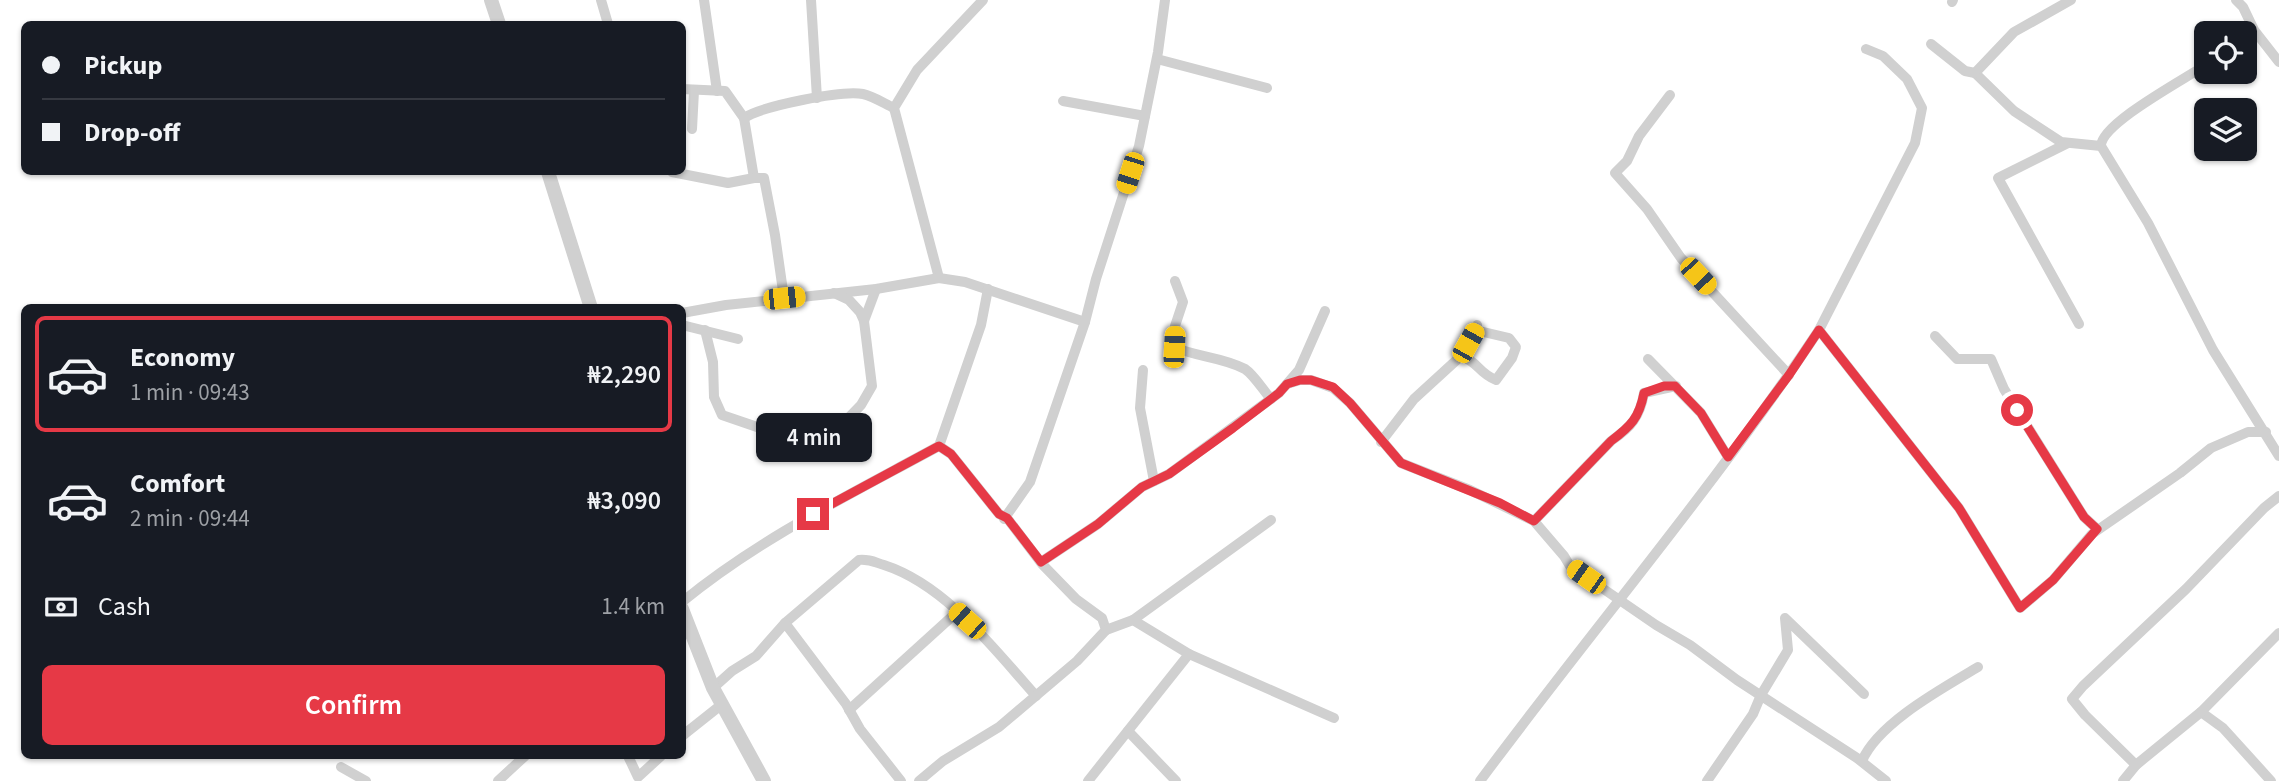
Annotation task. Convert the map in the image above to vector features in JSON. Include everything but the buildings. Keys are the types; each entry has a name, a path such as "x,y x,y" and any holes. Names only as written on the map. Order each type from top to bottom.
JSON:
{"street":[{"path":"491,0 498,21"},
{"path":"601,0 607,21"},
{"path":"704,0 718,91"},
{"path":"811,0 817,98"},
{"path":"1005,518 1030,482 1086,322 1139,146 1157,59 1165,0"},
{"path":"1975,73 2014,32 2071,0"},
{"path":"2236,0 2243,7 2247,21"},
{"path":"939,278 894,108 918,69 975,3"},
{"path":"2257,40 2279,62"},
{"path":"1931,44 1965,72 1975,73 2014,111 2061,142 2101,146"},
{"path":"1480,781 1728,457 1819,330 1914,143 1922,108 1907,79 1883,56 1866,49"},
{"path":"1157,59 1267,88"},
{"path":"2194,72 2128,115 2102,136 2101,146 2148,223 2213,349 2279,456"},
{"path":"686,90 725,91 744,118 754,178"},
{"path":"692,129 694,91"},
{"path":"744,118 751,113 775,106 817,98 863,94 894,108"},
{"path":"1670,95 1639,136 1627,161 1615,173 1647,209 1681,257 1789,375"},
{"path":"1063,101 1145,116"},
{"path":"2068,143 1998,178 2078,324"},
{"path":"549,175 590,304"},
{"path":"686,175 728,183 764,178 784,298"},
{"path":"686,312 726,304 876,289 939,278 965,282 1086,322"},
{"path":"1175,281 1183,302 1175,326 1174,347 1246,370 1271,399"},
{"path":"864,321 876,289"},
{"path":"686,600 713,577 765,542 939,446 981,325 988,289"},
{"path":"705,330 713,362 714,397 722,415 792,439 810,442 829,438 861,405 872,386 864,321 849,300 833,293"},
{"path":"1041,562 1098,524 1142,487 1169,474 1271,399 1299,370 1325,311"},
{"path":"686,326 738,339"},
{"path":"1381,442 1414,399 1461,356 1476,328 1509,338 1516,347 1512,358 1496,380 1483,375 1474,360 1461,356"},
{"path":"1819,330 1959,508 2020,608 2053,580 2097,529 2137,504 2211,448 2248,432 2266,432"},
{"path":"1935,336 1957,359 1991,359 2011,401 2084,517 2097,529"},
{"path":"1648,359 1701,413 1728,457"},
{"path":"1143,370 1140,408 1154,481"},
{"path":"1287,384 1311,380 1333,387 1401,463 1500,503 1534,521 1570,566 1862,761 1886,781"},
{"path":"1534,521 1611,441 1625,431 1641,411 1644,393 1664,386 1675,386"},
{"path":"939,446 951,454 1041,562 1076,599 1101,618 1106,630"},
{"path":"2136,765 2085,715 2073,699 2083,686 2279,496"},
{"path":"919,781 943,761 999,727 1077,661 1106,630 1133,620 1271,520"},
{"path":"713,688 755,656 785,623 859,560 872,559 906,573 934,592 978,631 1036,696"},
{"path":"849,710 957,612"},
{"path":"1710,780 1753,714 1788,650 1785,618 1864,694"},
{"path":"686,619 721,705 764,781"},
{"path":"1133,620 1189,654 1334,718"},
{"path":"785,623 860,729 901,781"},
{"path":"2123,781 2136,765 2201,712 2279,633"},
{"path":"1088,781 1189,654"},
{"path":"1862,761 1874,741 1914,707 1978,667"},
{"path":"686,732 721,705"},
{"path":"2201,712 2223,728 2271,781"},
{"path":"1129,731 1176,781"},
{"path":"498,781 522,759"},
{"path":"629,759 636,779 658,759"},
{"path":"341,767 366,781"}],"route":[{"path":"813,514 939,446 951,454 1041,562 1098,524 1142,487 1169,474 1233,428 1287,384 1311,380 1333,387 1401,463 1500,503 1534,521 1611,441 1625,431 1641,411 1644,393 1664,386 1675,386 1701,413 1728,457 1819,330 1959,508 2020,608 2053,580 2097,529 2084,517 2017,410"}]}
